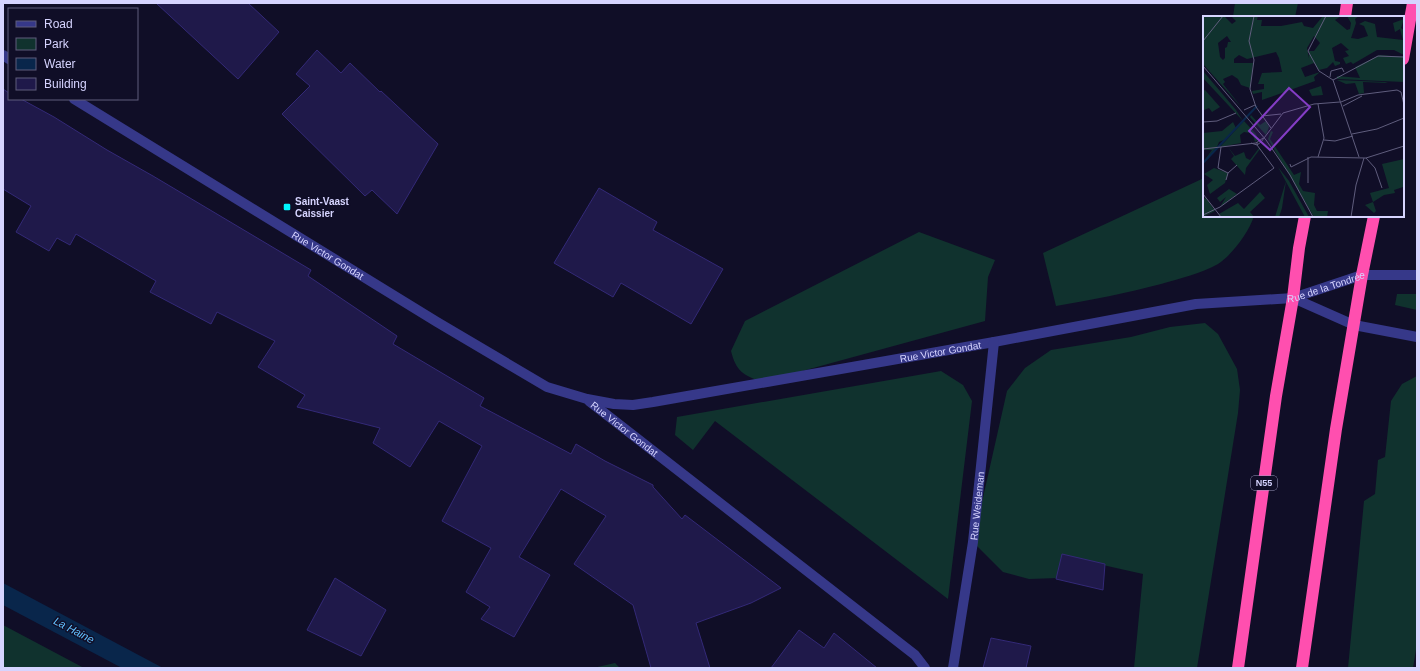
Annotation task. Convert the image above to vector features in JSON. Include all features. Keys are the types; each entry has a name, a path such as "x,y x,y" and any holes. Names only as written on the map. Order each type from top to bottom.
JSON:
{"highway":[{"path":"1344,16 1347,3"},
{"path":"1404,53 1413,3"},
{"name":"N55","path":"1238,668 1276,396 1293,298 1299,248 1305,217"},
{"path":"1302,668 1335,437 1362,275 1374,217"}],"street":[{"name":"Rue Victor Gondat","path":"76,100 534,380 547,387 587,400 633,405 994,342 1196,304 1293,298"},
{"name":"Rue de la Tondrée","path":"1293,298 1362,275 1417,275"},
{"name":"Rue de la Tondrée","path":"1293,298 1354,326 1417,337"},
{"name":"Rue Weideman","path":"953,668 973,542 994,342"},
{"name":"Rue Victor Gondat","path":"587,400 915,654 925,668"}],"green space":[{"path":"1235,3 1298,3 1295,16 1233,16"},
{"path":"1203,178 1203,217 1254,217 1244,236 1229,255 1218,264 1205,270 1161,284 1056,306 1043,253"},
{"path":"919,232 995,260 988,277 985,321 762,382 750,377 738,368 731,351 745,321"},
{"path":"1397,294 1417,294 1417,310 1395,305"},
{"path":"1205,323 1218,334 1237,369 1240,390 1238,413 1197,668 1134,668 1143,574 1085,561 1058,578 1029,579 1003,572 973,542 1007,391 1025,368 1051,350 1131,337 1170,327"},
{"path":"941,371 963,385 972,401 948,599 715,421 693,450 675,435 677,417"},
{"path":"1417,376 1417,643 1413,668 1348,668 1364,501 1375,494 1378,460 1385,457 1391,401 1402,384"},
{"path":"3,625 84,668 3,668"},
{"path":"615,663 620,668 593,668"}],"water":[{"name":"La Haine","path":"3,583 163,668 122,668 3,605"}],"building":[{"path":"156,3 248,3 279,32 238,79"},
{"path":"317,50 341,73 350,63 438,144 397,214 372,190 365,196 282,114 310,86 296,74"},
{"path":"3,89 8,92 8,100 23,100 54,117 107,150 311,270 308,276 397,336 393,344 484,398 480,406 571,454 576,444 605,461 653,485 653,487 682,519 685,515 781,588 751,603 696,623 710,668 651,668 633,605 574,564 606,516 561,489 519,557 550,575 514,637 481,619 490,607 466,592 491,548 442,521 482,446 439,421 410,467 373,443 380,428 297,407 305,395 258,367 275,341 217,312 211,324 150,292 156,281 76,234 70,245 57,238 49,251 16,232 31,206 3,189"},
{"path":"599,188 657,222 653,230 723,269 691,324 621,283 613,297 554,263"},
{"path":"1062,554 1105,564 1103,590 1056,579"},
{"path":"335,578 386,610 361,656 307,630"},
{"path":"799,630 824,648 834,633 877,668 771,668"},
{"path":"991,638 1031,646 1026,668 983,668"}],"place":[{"name":"Saint-Vaast Caissier","path":"287,207"}]}
